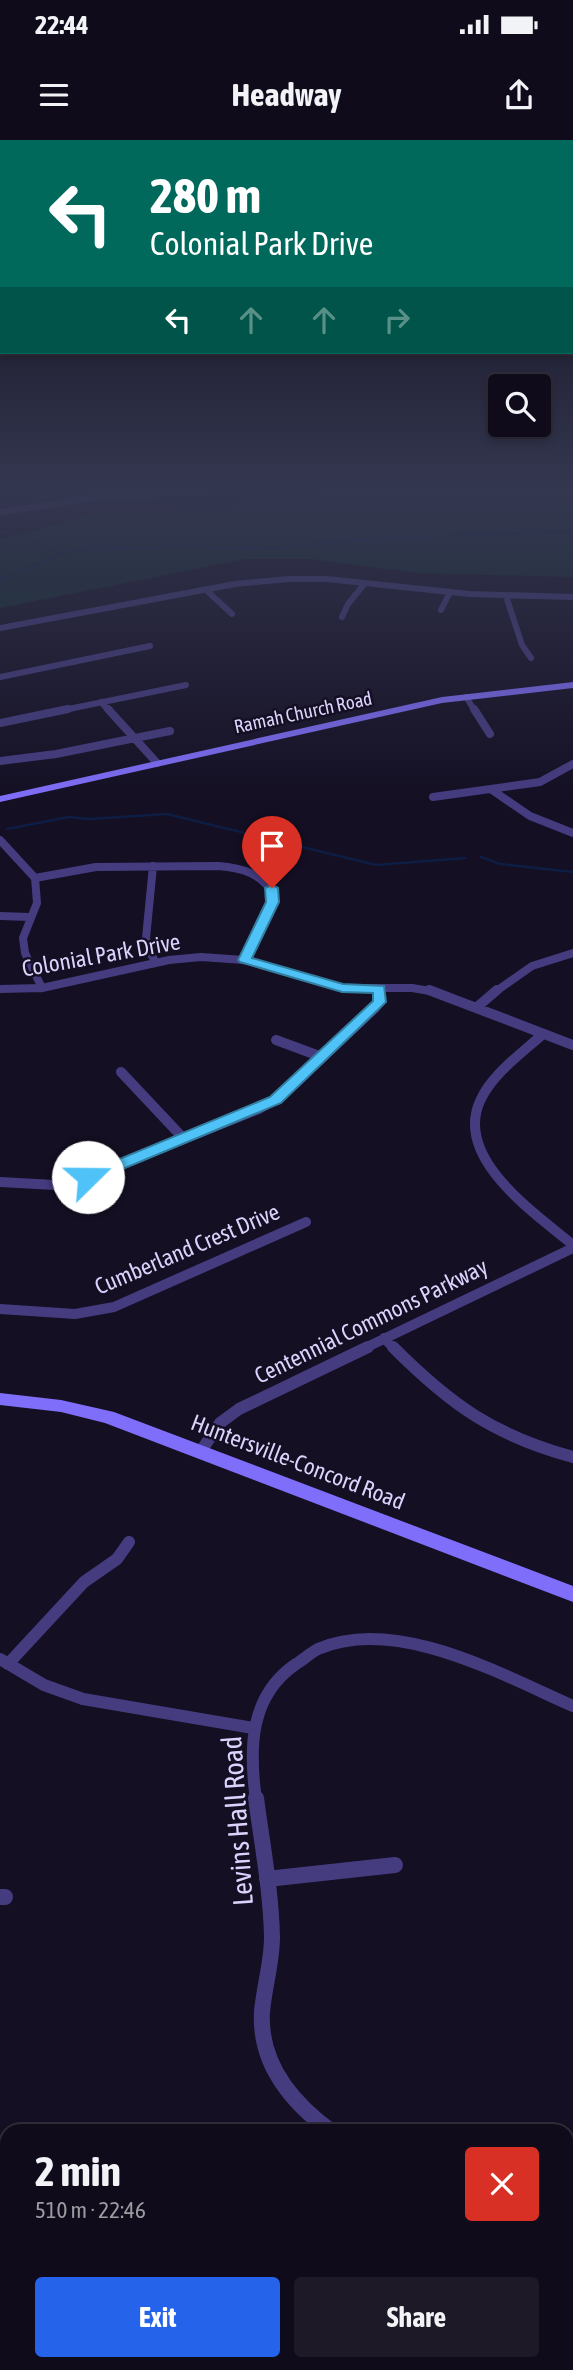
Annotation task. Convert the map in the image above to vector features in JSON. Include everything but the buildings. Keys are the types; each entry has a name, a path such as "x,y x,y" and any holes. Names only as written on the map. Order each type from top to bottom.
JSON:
{"main road":[{"name":"Ramah Church Road","path":"0,797 466,697 573,685"},
{"name":"Huntersville-Concord Road","path":"0,1399 61,1406 99,1414 573,1594"}],"street":[{"path":"0,628 195,592"},
{"path":"208,592 232,614"},
{"path":"342,617 358,592"},
{"path":"441,610 450,592"},
{"path":"451,592 573,597"},
{"path":"506,596 522,645 531,658"},
{"path":"0,677 150,646"},
{"path":"0,723 186,684"},
{"path":"466,697 490,734"},
{"path":"101,702 157,763"},
{"path":"0,761 56,754 170,731"},
{"path":"433,797 540,782 571,768"},
{"path":"492,790 516,810 573,833"},
{"path":"0,840 36,878 37,903 29,917 23,938 25,953 42,988"},
{"path":"153,866 146,938 148,949 156,963"},
{"path":"36,878 96,867 234,867 248,871 266,881 274,895 244,960"},
{"path":"0,916 29,917"},
{"path":"476,1008 517,973 534,963 573,953"},
{"name":"Colonial Park Drive","path":"0,989 42,988 156,963 201,957 244,960 334,986 433,991 573,1045"},
{"path":"0,1182 68,1184 275,1100 376,1007 380,1002 380,989"},
{"path":"543,1034 486,1090 478,1104 473,1123 474,1132 483,1159 495,1174 573,1246"},
{"path":"276,1040 322,1057"},
{"path":"121,1072 184,1139"},
{"name":"Cumberland Crest Drive","path":"0,1309 75,1314 114,1307 306,1222"},
{"name":"Centennial Commons Parkway","path":"201,1451 220,1423 239,1409 573,1246"},
{"path":"384,1338 432,1386 465,1413 543,1450 573,1457"},
{"path":"129,1542 117,1559 84,1582 4,1662 44,1685 83,1699 253,1728"},
{"name":"Levins Hall Road","path":"320,2124 306,2114 277,2077 263,2035 262,2012 271,1957 268,1879 254,1766 253,1728 271,1687 295,1663 324,1647 367,1638 405,1641 424,1646 573,1706"},
{"path":"268,1879 395,1866"}],"green space":[{"path":"0,592 80,592 0,608"}],"waterway":[{"path":"7,829 69,817 89,819 167,814 376,865 465,858"},
{"path":"481,857 500,864 573,872"}],"route":[{"path":"88,1177 259,1109 275,1100 380,1002 380,989 342,988 244,960 272,902 272,888"}]}
